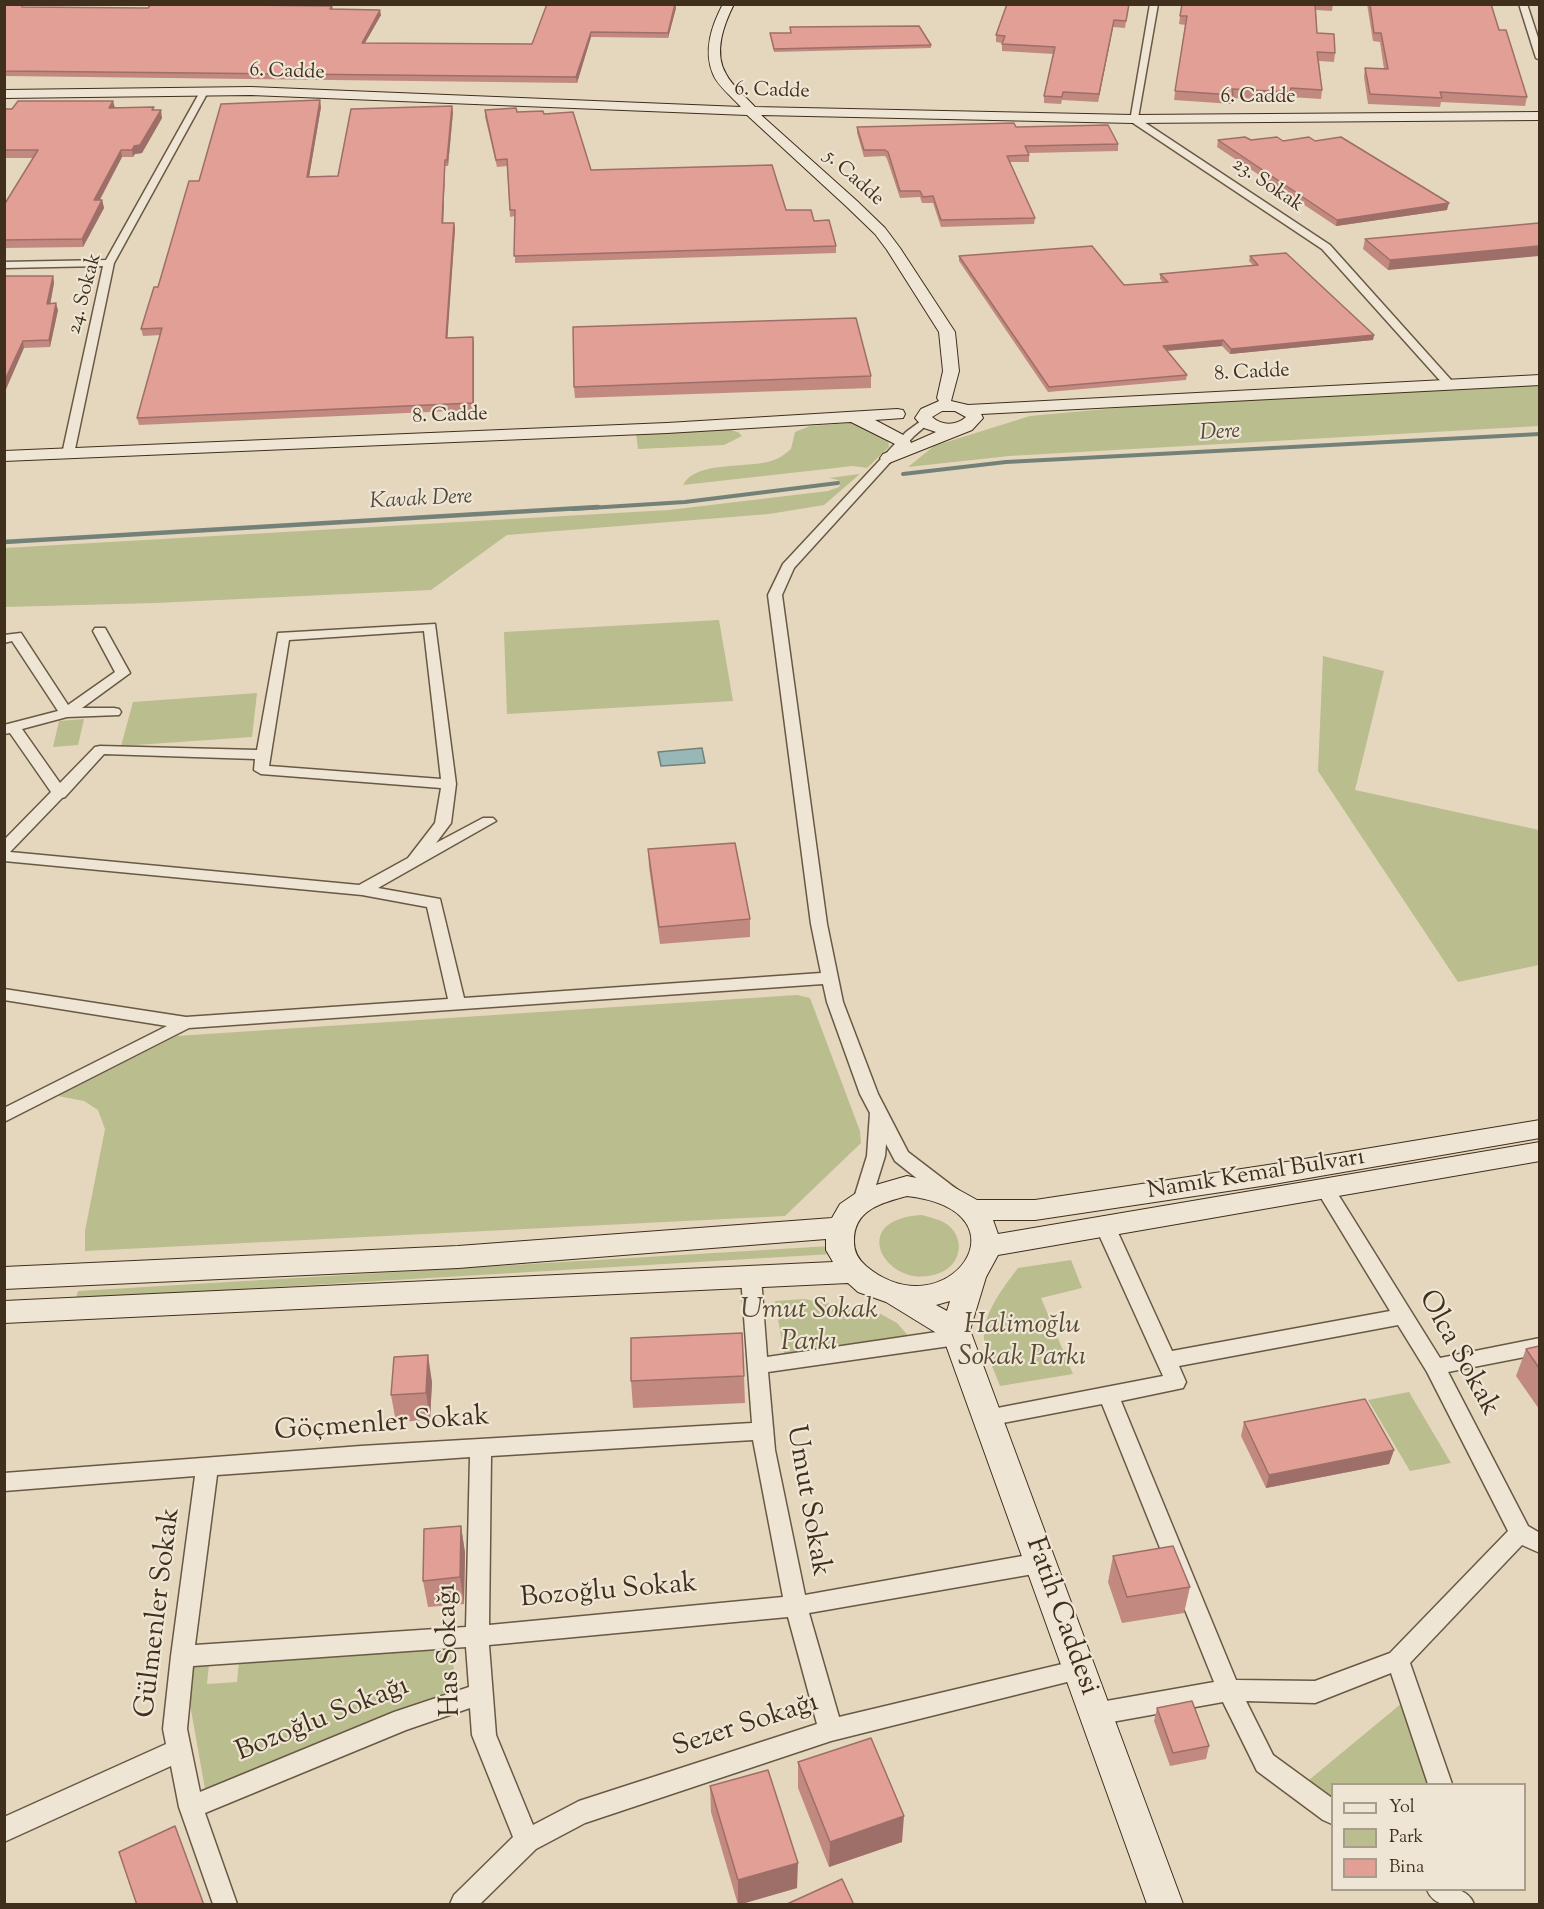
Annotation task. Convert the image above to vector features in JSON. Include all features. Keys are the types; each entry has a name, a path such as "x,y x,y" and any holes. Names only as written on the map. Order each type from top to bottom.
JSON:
{"street":[{"name":"5. Cadde","path":"729,4 720,21 716,40 719,74 756,116 852,204 880,231 893,248 947,332 951,371 947,413"},
{"path":"1133,119 1154,4"},
{"path":"1523,4 1539,58"},
{"name":"24. Sokak","path":"68,454 109,263 204,92"},
{"name":"6. Cadde","path":"4,94 320,93 721,110 756,116"},
{"path":"721,110 742,99 780,112"},
{"path":"756,116 780,112"},
{"name":"6. Cadde","path":"780,112 1133,119 1539,116"},
{"name":"23. Sokak","path":"1133,119 1326,247 1448,383"},
{"path":"4,265 109,263"},
{"name":"8. Cadde","path":"4,456 667,428 897,414 947,413 995,418 1018,407 1539,380"},
{"path":"890,1293 913,1296 936,1295 956,1288 972,1276 983,1262 987,1246 983,1227 962,1203 901,1156 878,1113 835,1002 819,924 776,595 788,567 903,442 947,413"},
{"path":"889,458 947,413"},
{"path":"852,417 883,430 903,442"},
{"path":"412,864 443,823 449,784 430,627 283,636 261,770 449,784"},
{"path":"66,713 123,673 100,631"},
{"path":"6,638 16,636 66,713"},
{"path":"60,794 9,729 66,713 114,712"},
{"path":"4,849 60,794 100,750 264,754"},
{"path":"362,890 488,821"},
{"path":"4,856 362,890 434,903 457,1003"},
{"path":"4,994 186,1023 830,978"},
{"path":"4,1116 186,1023"},
{"path":"863,1198 876,1156 878,1113"},
{"name":"Namık Kemal Bulvarı","path":"962,1203 1035,1210 1268,1175 1539,1129"},
{"name":"Namık Kemal Bulvarı","path":"987,1246 1539,1151"},
{"path":"956,1333 890,1293 870,1285 853,1272 843,1257 839,1243 840,1228 848,1211 863,1198 884,1189 907,1186 931,1188 962,1203"},
{"name":"Olca Sokak","path":"1324,1188 1435,1367 1530,1538"},
{"path":"987,1418 1176,1382 1105,1226"},
{"path":"6,1285 69,1275 458,1257 840,1228"},
{"path":"4,1312 853,1272"},
{"path":"61,1308 69,1275"},
{"path":"956,1333 972,1276"},
{"name":"Umut Sokak","path":"751,1277 764,1450 796,1606 831,1730"},
{"path":"1166,1360 1404,1316"},
{"path":"757,1366 956,1333"},
{"name":"Fatih Caddesi","path":"956,1333 1165,1905"},
{"path":"1435,1367 1539,1346"},
{"path":"1107,1395 1229,1690 1265,1763 1331,1811"},
{"name":"Göçmenler Sokak","path":"4,1482 206,1466 763,1431"},
{"name":"Has Sokağı","path":"481,1448 477,1636 484,1735 527,1841"},
{"name":"Gülmenler Sokak","path":"206,1466 206,1485 182,1656 175,1729 191,1807 225,1905"},
{"path":"1095,1714 1229,1690 1315,1692 1398,1660 1530,1538"},
{"name":"Bozoğlu Sokak","path":"182,1656 477,1636 796,1606 1040,1563"},
{"path":"1398,1660 1439,1783"},
{"name":"Sezer Sokağı","path":"463,1905 527,1841 579,1813 831,1730 1079,1670"},
{"name":"Bozoğlu Sokağı","path":"191,1807 402,1720 480,1694"},
{"path":"4,1830 179,1750"},
{"path":"1441,1891 1461,1905"}],"green space":[{"path":"1539,383 1539,426 1009,456 908,467 934,446 1030,416 1149,405"},
{"path":"851,423 888,438 889,447 867,468 853,466 683,485 699,472 777,459 791,449 795,432 810,426"},
{"path":"726,429 738,432 742,436 724,445 638,449 636,433"},
{"path":"860,474 824,505 769,514 507,535 431,590 155,603 5,607 5,548 669,510 828,491 840,485 838,480 829,478"},
{"path":"719,620 733,701 507,714 504,632"},
{"path":"1323,656 1384,671 1355,790 1539,830 1539,965 1458,982 1318,771"},
{"path":"257,693 252,737 121,746 133,702"},
{"path":"84,719 78,745 53,747 59,721"},
{"path":"797,995 810,998 860,1131 861,1143 785,1216 85,1251 85,1231 105,1129 98,1110 84,1101 58,1096 177,1036"},
{"path":"922,1215 948,1225 957,1236 959,1243 957,1255 950,1267 925,1277 907,1274 892,1266 883,1255 879,1242 884,1229 898,1220"},
{"path":"831,1246 832,1254 76,1299 78,1291"},
{"name":"Halimoğlu Sokak Parkı","path":"1071,1260 1082,1288 1041,1298 1073,1374 1000,1386 984,1340 986,1321 995,1302 1018,1268"},
{"name":"Umut Sokak Parkı","path":"804,1299 877,1312 897,1323 913,1341 785,1360 775,1301"},
{"path":"1409,1392 1451,1463 1410,1471 1368,1400"},
{"path":"449,1645 458,1689 205,1789 188,1693 190,1666 209,1664 207,1684 237,1682 239,1662"},
{"path":"1402,1703 1430,1783 1331,1783 1331,1795 1309,1780"}],"water":[{"path":"702,748 705,763 661,766 658,752"}],"building":[{"path":"4,4 22,4 22,7 148,8 151,4 332,6 330,9 380,10 362,43 532,44 547,4 675,4 668,33 591,32 576,77 4,71"},
{"path":"1007,4 1129,4 1126,21 1114,20 1099,94 1063,92 1062,97 1044,96 1055,47 1002,44 1005,36 996,35"},
{"path":"1182,4 1315,4 1317,33 1334,34 1335,53 1317,52 1322,90 1291,88 1290,92 1232,89 1233,95 1175,91 1187,16 1180,16"},
{"path":"1370,4 1491,4 1499,30 1506,30 1527,97 1440,92 1442,98 1370,94 1365,68 1388,69 1381,33 1374,33"},
{"path":"919,26 931,45 774,49 770,33 791,33 790,27"},
{"path":"320,100 307,177 338,176 351,109 452,106 447,160 445,160 442,223 454,223 446,338 473,337 473,403 137,418 162,328 141,329 154,287 158,287 189,181 199,181 221,104"},
{"path":"18,101 113,101 109,108 154,107 152,110 161,110 140,145 134,146 132,150 121,150 94,200 102,200 82,239 4,240 4,205 38,150 4,150 4,109 12,109"},
{"path":"516,108 517,112 543,111 544,114 573,112 591,170 772,165 786,210 811,210 814,221 829,220 836,246 514,256 515,210 510,210 507,159 496,160 485,110"},
{"path":"1014,123 1016,127 1108,125 1118,144 1025,146 1029,155 1007,156 1035,218 941,220 933,196 923,197 920,191 900,191 888,152 864,150 857,127"},
{"path":"1245,137 1251,140 1277,137 1283,141 1309,137 1315,141 1341,137 1449,203 1337,220 1218,140"},
{"path":"1539,223 1539,246 1390,260 1365,239"},
{"path":"1092,246 1124,285 1168,282 1160,274 1258,265 1250,256 1286,253 1374,335 1231,349 1223,340 1163,346 1187,375 1049,387 959,256"},
{"path":"4,276 53,276 47,304 56,303 49,340 23,341 4,382"},
{"path":"856,318 871,376 574,387 573,327"},
{"path":"735,843 750,919 659,927 648,849"},
{"path":"742,1333 744,1376 631,1381 631,1338"},
{"path":"1539,1346 1539,1368 1526,1349"},
{"path":"428,1355 426,1393 391,1395 394,1357"},
{"path":"1365,1399 1394,1450 1269,1475 1244,1422"},
{"path":"461,1526 460,1577 423,1581 424,1529"},
{"path":"1173,1546 1190,1587 1127,1597 1113,1556"},
{"path":"1192,1701 1209,1746 1173,1753 1157,1708"},
{"path":"871,1738 904,1816 830,1842 798,1762"},
{"path":"768,1770 798,1863 738,1880 710,1786"},
{"path":"175,1826 204,1905 137,1905 119,1852"},
{"path":"842,1879 854,1905 787,1904"}],"waterway":[{"name":"Dere","path":"903,474 1006,462 1540,434"},
{"name":"Kavak Dere","path":"573,509 685,502 838,483"},
{"name":"Kavak Dere","path":"4,542 598,507"}]}
